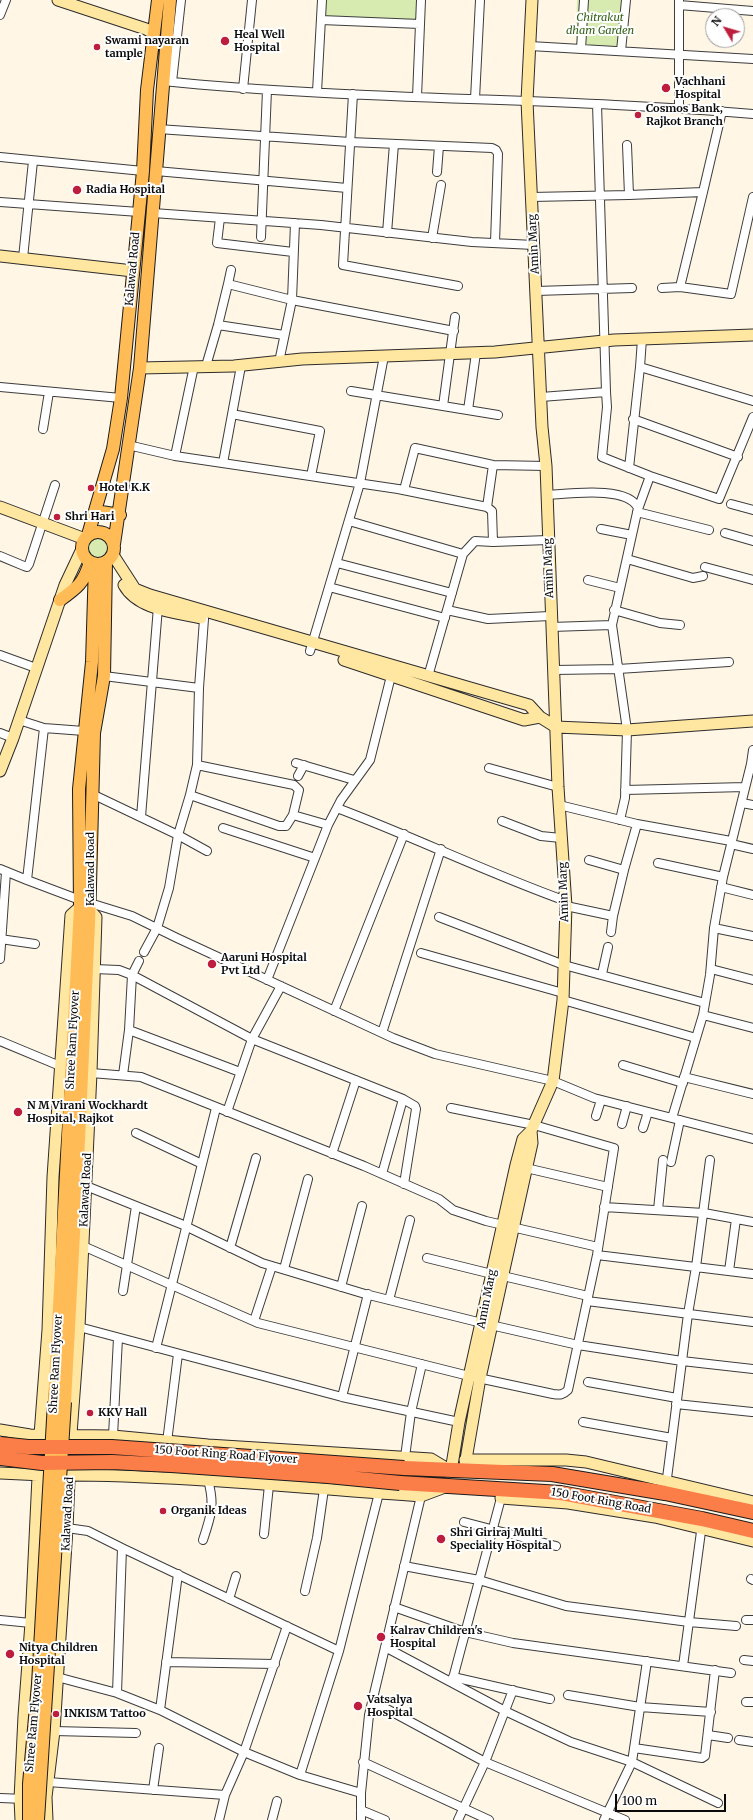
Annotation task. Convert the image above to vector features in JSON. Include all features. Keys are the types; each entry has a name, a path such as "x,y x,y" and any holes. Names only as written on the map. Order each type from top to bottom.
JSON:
{"highway":[{"name":"150 Foot Ring Road Flyover","path":"0,1444 28,1447 112,1447 460,1467"},
{"name":"150 Foot Ring Road Flyover","path":"0,1458 42,1463 112,1462 171,1465 328,1476 447,1487"},
{"name":"150 Foot Ring Road","path":"460,1467 552,1474 666,1487 753,1512"},
{"name":"150 Foot Ring Road","path":"447,1487 502,1494 561,1493 702,1524 753,1531"}],"main road":[{"name":"Kalawad Road","path":"85,541 113,449 121,398 143,171 147,97 158,0"},
{"name":"Kalawad Road","path":"84,910 79,789 84,731 105,558 120,515 128,445 140,368 153,213 158,129 168,81 170,0"},
{"path":"95,511 120,515"},
{"path":"60,600 78,587 87,574 105,558 108,535 98,532 85,541 83,554 105,558"},
{"name":"Kalawad Road","path":"84,910 92,794 94,733 104,676 105,558"},
{"name":"Shree Ram Flyover","path":"29,1820 29,1784 38,1684 84,910"},
{"name":"Shree Ram Flyover","path":"38,1820 65,1402 84,910"}],"street":[{"path":"0,16 6,0"},
{"path":"58,0 146,29 153,34"},
{"path":"181,0 168,81 268,90 679,108 753,114"},
{"path":"244,88 252,0"},
{"path":"317,92 322,0"},
{"path":"417,96 421,0"},
{"path":"475,99 480,0"},
{"name":"Amin Marg","path":"460,1467 460,1422 474,1377 487,1324 497,1275 502,1224 523,1140 532,1128 553,1081 563,997 566,904 558,787 554,670 550,622 546,466 540,397 539,346 527,101 532,0"},
{"path":"581,49 584,0"},
{"path":"621,51 626,0"},
{"path":"679,108 679,2 753,11"},
{"path":"321,20 420,24"},
{"path":"530,46 753,59"},
{"path":"261,237 268,90"},
{"path":"353,94 343,265 458,286"},
{"path":"597,104 607,407 602,457 650,476 719,499 738,457 753,417"},
{"path":"680,287 722,111"},
{"path":"158,129 350,142 492,148 496,150 498,154 495,243"},
{"path":"388,233 394,144"},
{"path":"628,145 629,195"},
{"path":"437,172 439,146"},
{"path":"0,157 143,171"},
{"path":"23,258 27,204 33,161"},
{"path":"156,171 347,188"},
{"path":"432,238 441,185"},
{"path":"531,196 600,196 703,192"},
{"path":"0,202 139,212"},
{"path":"662,288 680,287 732,294 752,203"},
{"path":"153,213 296,223 432,238 534,245"},
{"path":"220,218 218,243 293,252"},
{"path":"279,362 292,300 293,252 296,223"},
{"path":"0,256 133,271"},
{"path":"206,366 218,325 231,270"},
{"path":"228,284 292,300 454,331"},
{"path":"536,291 632,288"},
{"path":"443,406 455,317"},
{"path":"218,325 284,335"},
{"path":"140,368 241,366 279,362 384,356 495,352 539,346 605,341 753,335"},
{"path":"628,468 642,339"},
{"path":"468,410 476,353"},
{"path":"311,647 360,483 384,356"},
{"path":"175,456 194,366"},
{"path":"223,463 241,366"},
{"path":"640,367 753,401"},
{"path":"0,387 121,398"},
{"path":"351,391 498,415"},
{"path":"43,429 49,392"},
{"path":"540,397 606,392"},
{"path":"232,414 320,431 311,476"},
{"path":"633,419 738,457"},
{"path":"128,445 175,456 404,490 487,507 492,510 493,515 493,542"},
{"path":"404,490 415,448 493,465 546,466"},
{"path":"487,507 493,465"},
{"path":"620,820 625,790 627,730 612,625 614,610 637,512 650,476"},
{"path":"0,556 27,567 55,485"},
{"path":"546,495 592,492 617,494 635,502 637,512"},
{"path":"731,504 753,510"},
{"path":"0,507 42,522 85,541 67,579 13,738 0,771"},
{"path":"637,512 709,530"},
{"path":"349,521 463,554"},
{"path":"601,529 632,535"},
{"path":"725,533 753,541"},
{"path":"429,673 463,554 475,541 493,542 548,540"},
{"path":"105,558 129,593 145,604 530,705 540,717 556,727 627,730 753,721"},
{"path":"105,558 135,589 150,595 311,647 391,676 524,720 540,717"},
{"path":"627,559 694,578 703,576"},
{"path":"336,563 452,593"},
{"path":"705,567 753,579"},
{"path":"588,580 620,588"},
{"path":"329,587 445,618"},
{"path":"141,817 158,608"},
{"path":"447,610 488,619 612,625"},
{"path":"614,610 660,623 680,625"},
{"path":"144,952 157,928 169,888 178,835 197,765 199,688 204,619"},
{"path":"0,655 36,668"},
{"path":"554,670 618,669 729,662"},
{"path":"104,676 199,688"},
{"path":"267,980 328,825 354,780 370,760 391,676"},
{"path":"19,720 44,728 84,731"},
{"path":"27,880 44,728"},
{"path":"0,733 13,738"},
{"path":"672,1118 703,1015 711,969 714,928 721,887 752,764 753,750"},
{"path":"296,763 354,780"},
{"path":"190,795 279,826 286,826 293,814 299,790 294,785 197,765"},
{"path":"298,776 304,766"},
{"path":"488,768 558,787"},
{"path":"625,790 745,787"},
{"path":"92,794 178,835 207,851"},
{"path":"742,802 753,805"},
{"path":"559,805 637,824 731,843 753,849"},
{"path":"337,808 442,849 566,904 613,916"},
{"path":"293,814 328,825"},
{"path":"502,821 541,836 561,838"},
{"path":"611,932 613,916 624,870 637,824"},
{"path":"222,828 315,858"},
{"path":"334,1011 404,834"},
{"path":"382,1033 442,849"},
{"path":"589,860 624,870"},
{"path":"658,863 723,877"},
{"path":"0,959 3,870 27,880 84,910 132,916 382,1033 436,1054 553,1081 600,1101 753,1139"},
{"path":"721,887 753,895"},
{"name":"Kalawad Road","path":"21,1820 20,1799 40,1435 48,1330 53,1177 60,1066 71,915 84,910 96,917 91,1073 80,1327 71,1434 67,1528 54,1731 46,1797 47,1820"},
{"path":"440,917 564,964 705,1003"},
{"path":"714,928 753,936"},
{"path":"0,939 34,944"},
{"path":"602,974 608,947"},
{"path":"421,953 696,1038"},
{"path":"123,1075 129,1030 132,975 139,961"},
{"path":"94,969 119,970 132,975 252,1039 403,1099 415,1106 416,1109 404,1184"},
{"path":"711,969 753,980"},
{"path":"227,1112 252,1039 281,986"},
{"path":"703,1015 753,1028"},
{"path":"129,1030 240,1072"},
{"path":"0,1040 60,1066"},
{"path":"623,1065 683,1080 753,1094"},
{"path":"91,1073 141,1078 382,1174 439,1199 453,1210 486,1221 502,1224 597,1251 696,1267 753,1274"},
{"path":"332,1154 356,1080"},
{"path":"382,1174 403,1099"},
{"path":"596,1116 600,1101"},
{"path":"622,1124 627,1107"},
{"path":"156,1348 170,1286 216,1108"},
{"path":"83,1246 170,1286 254,1321 474,1377 553,1394 565,1394 568,1390 588,1299 614,1148 451,1108"},
{"path":"643,1128 648,1113"},
{"path":"658,1210 667,1161 680,1120"},
{"name":"Amin Marg","path":"497,1275 513,1227 532,1143 532,1128"},
{"path":"136,1133 202,1164"},
{"path":"230,1248 256,1158"},
{"path":"710,1160 704,1213 688,1314 666,1487 753,1502"},
{"path":"526,1168 608,1187"},
{"path":"284,1270 308,1179"},
{"path":"86,1186 186,1226 262,1263 341,1287 487,1324 578,1345 682,1361 753,1369"},
{"path":"123,1291 136,1206"},
{"path":"341,1287 362,1206"},
{"path":"604,1207 704,1213 753,1222"},
{"path":"729,1271 736,1219"},
{"path":"389,1300 410,1220"},
{"path":"427,1258 588,1299 753,1322"},
{"path":"254,1321 272,1266"},
{"path":"342,1397 368,1294"},
{"path":"80,1327 342,1397 460,1422"},
{"path":"113,1436 118,1338"},
{"path":"168,1442 178,1354"},
{"path":"0,1430 40,1435 71,1434 113,1436 404,1463 411,1412 422,1364"},
{"name":"Amin Marg","path":"460,1467 474,1377"},
{"path":"588,1382 752,1415"},
{"path":"583,1422 672,1438"},
{"path":"0,1473 208,1480 421,1496 447,1487"},
{"path":"203,1540 210,1519 213,1503 208,1480"},
{"path":"264,1534 269,1485"},
{"path":"305,1591 318,1538 324,1489"},
{"path":"300,1775 338,1651 379,1494"},
{"path":"453,1680 502,1494"},
{"path":"361,1820 363,1762 372,1702 421,1496"},
{"path":"464,1522 556,1546"},
{"path":"683,1666 702,1524 753,1541"},
{"path":"67,1528 88,1531 338,1651"},
{"path":"116,1692 122,1548"},
{"path":"404,1566 479,1580 566,1606 689,1622 736,1626"},
{"path":"160,1710 178,1574"},
{"path":"229,1599 236,1576"},
{"path":"394,1608 465,1632 513,1643 731,1673"},
{"path":"0,1620 30,1623"},
{"path":"219,1820 225,1795 244,1752 288,1626"},
{"path":"385,1647 453,1680 505,1711 570,1742 632,1762 718,1803"},
{"path":"744,1660 753,1661"},
{"path":"166,1662 275,1664"},
{"path":"605,1816 632,1762 647,1662"},
{"path":"634,1748 702,1758 705,1756 707,1750 715,1670"},
{"path":"57,1677 116,1692 160,1710 244,1752 300,1775 361,1793"},
{"path":"453,1680 513,1690 550,1699"},
{"path":"458,1820 485,1762 513,1690"},
{"path":"568,1695 640,1707 711,1712"},
{"path":"372,1702 485,1762 605,1816 625,1820"},
{"path":"54,1731 136,1733"},
{"path":"708,1735 728,1738"},
{"path":"739,1740 753,1742"},
{"path":"153,1790 159,1748"},
{"path":"363,1762 489,1820"},
{"path":"48,1782 225,1795"},
{"path":"0,1798 20,1799 46,1797"},
{"path":"272,1820 277,1801"},
{"path":"361,1810 385,1820"}],"green space":[{"path":"322,0 421,0 420,24 321,20"},
{"name":"Chitrakut dham Garden","path":"577,0 626,0 621,51 576,49"},
{"path":"101,532 105,535 109,542 107,550 100,561 88,557 88,545 89,541 94,535"}],"place":[{"name":"Heal Well Hospital","path":"225,41"},
{"name":"Swami nayaran tample","path":"97,47"},
{"name":"Vachhani Hospital","path":"666,88"},
{"name":"Cosmos Bank, Rajkot Branch","path":"638,115"},
{"name":"Radia Hospital","path":"77,190"},
{"name":"Hotel K.K","path":"91,488"},
{"name":"Shri Hari","path":"57,517"},
{"name":"Aaruni Hospital Pvt Ltd","path":"212,964"},
{"name":"N M Virani Wockhardt Hospital, Rajkot","path":"18,1112"},
{"name":"KKV Hall","path":"90,1413"},
{"name":"Organik Ideas","path":"163,1511"},
{"name":"Shri Giriraj Multi Speciality Hospital","path":"441,1539"},
{"name":"Kalrav Children's Hospital","path":"381,1637"},
{"name":"Nitya Children Hospital","path":"10,1654"},
{"name":"Vatsalya Hospital","path":"358,1706"},
{"name":"INKISM Tattoo","path":"56,1714"}]}
